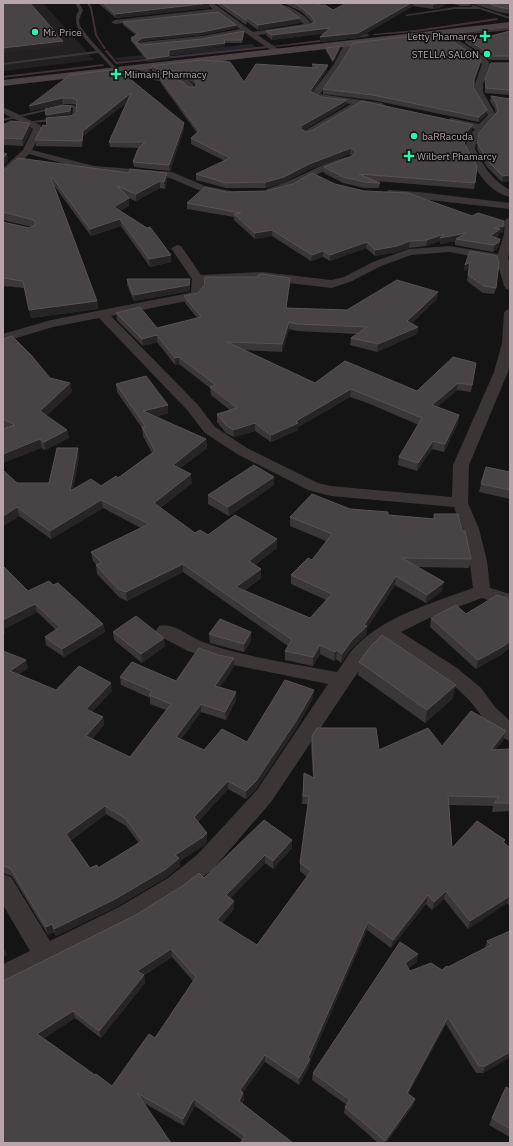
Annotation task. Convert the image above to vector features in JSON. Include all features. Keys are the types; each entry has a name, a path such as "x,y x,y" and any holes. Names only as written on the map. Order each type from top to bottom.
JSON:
{"street":[{"path":"209,3 275,51"},
{"path":"142,44 309,26 306,21 276,3"},
{"path":"116,22 218,11"},
{"path":"3,83 510,25"},
{"path":"445,33 490,64 484,72 478,88 480,96 490,108 492,115 473,137 470,149 483,173 493,184 510,194"},
{"path":"349,43 336,69 316,92 315,96 390,108"},
{"path":"142,67 154,77 184,79 190,84 192,89"},
{"path":"480,96 495,98"},
{"path":"307,133 359,103"},
{"path":"3,110 28,122 38,129 27,151 3,173"},
{"path":"445,120 481,127"},
{"path":"27,151 94,169 165,174 202,188 226,193 240,193"},
{"path":"260,192 288,186 312,173 350,158"},
{"path":"312,173 326,179"},
{"path":"380,193 419,195 510,206"},
{"path":"509,283 502,258 509,234 510,220"},
{"path":"3,338 51,324 197,294 198,279 177,248"},
{"path":"198,279 262,276 332,284 409,252 449,250 502,258"},
{"path":"482,591 478,555 471,529 460,503 461,466 506,373 510,313"},
{"path":"102,314 193,408 210,430 242,451 313,487 331,491 460,503"},
{"path":"3,976 44,954 127,915 176,885 206,862 264,796 362,652 386,632 425,613 482,591 510,600"},
{"path":"164,631 194,646 219,655 342,680"},
{"path":"386,632 450,673 474,692 488,712 510,733"},
{"path":"3,884 44,954"}],"lane":[{"path":"76,3 81,10 77,16 78,25 99,52 116,70"},
{"path":"463,3 510,18"},
{"path":"407,15 455,8 479,8"},
{"path":"3,64 99,52"},
{"path":"3,120 63,106 73,106 75,108 74,117 71,119 28,122"}],"path":[{"path":"327,3 343,13"},
{"path":"338,10 343,7"}],"shaded area":[{"path":"3,3 43,3 94,60 3,71"},
{"path":"252,44 256,47 119,61 114,58"}],"building":[{"path":"3,3 30,3 63,41 3,48"},
{"path":"103,3 209,3 115,14"},
{"path":"221,3 278,3 300,18 258,25 247,17 246,20"},
{"path":"294,3 317,3 320,5 325,5 333,10 347,3 411,3 358,33 320,37 330,28 272,35 266,31 309,25 315,22 311,16"},
{"path":"487,3 510,3 510,9 499,7"},
{"path":"218,12 236,25 202,32 142,38 136,42 142,45 202,39 244,31 242,40 224,40 225,43 169,50 169,56 148,59 131,38 138,34 123,22"},
{"path":"510,31 510,56 490,56 487,52 465,38 480,39"},
{"path":"440,33 481,60 474,79 474,88 487,110 479,117 373,95 323,89 353,43"},
{"path":"340,46 333,60 326,48"},
{"path":"200,60 230,62 244,82 256,64 318,68 312,64 328,65 310,91 321,97 347,100 301,126 301,129 306,132 311,131 362,101 473,125 467,131 464,143 477,166 475,183 359,174 380,183 365,182 343,177 324,167 354,155 356,151 351,148 309,164 284,177 266,182 226,183 196,174 230,158 191,138 199,131 159,77 175,78 183,82 188,87 195,87 197,83 192,77 181,71 160,70 152,66"},
{"path":"491,63 510,63 510,90 486,88 485,79"},
{"path":"118,69 184,123 169,165 133,162 138,149 145,142 109,142 131,93 83,131 82,141 35,140 43,125 47,126 46,118 76,114 77,100 72,98 62,98 29,106 70,75"},
{"path":"491,96 510,99 510,175 503,176 488,161 477,143 479,133 498,111 496,103"},
{"path":"63,105 71,106 70,111 46,115 45,109"},
{"path":"11,121 30,123 22,139 3,138 3,125"},
{"path":"18,158 129,173 130,169 167,173 164,182 160,181 136,194 117,186 129,198 114,207 147,228 150,227 171,255 149,259 120,219 90,229 52,177 51,178 97,301 29,310 23,281 3,278 3,222 29,228 36,224 34,220 3,212 3,170"},
{"path":"312,173 335,184 364,191 408,193 472,216 478,213 504,221 504,226 494,228 500,229 490,236 500,239 499,242 494,245 456,239 466,233 440,238 444,234 427,240 410,241 397,246 375,250 367,242 330,255 323,251 312,255 272,230 255,233 234,214 241,213 187,203 205,187 226,192 266,191 293,184"},
{"path":"470,251 497,256 499,263 496,288 484,286 468,275 470,262 465,265"},
{"path":"262,274 290,278 286,308 347,310 397,280 438,292 407,321 418,327 378,344 351,338 367,327 297,324 289,322 282,344 227,342 315,383 345,361 417,391 453,357 476,363 472,385 458,383 432,405 459,415 445,444 433,441 418,463 399,457 422,418 351,389 296,421 298,423 271,435 255,423 233,430 226,425 217,414 237,408 210,387 216,385 179,357 175,358 157,335 142,339 116,313 140,307 157,328 201,317 184,296 198,293 204,286 205,277 258,277 258,275"},
{"path":"127,279 190,279 189,285 133,295"},
{"path":"12,336 31,355 50,378 70,383 40,411 67,430 44,442 40,439 3,454 3,429 15,425 3,419 3,339"},
{"path":"146,376 168,405 143,411 206,439 173,465 191,474 154,503 195,533 200,530 208,535 235,515 277,539 249,561 261,569 236,587 310,618 332,594 291,575 308,558 312,560 332,534 290,517 312,494 350,509 388,512 388,515 435,519 434,514 458,514 462,531 465,531 471,559 402,558 444,582 427,595 396,576 364,625 367,626 352,640 342,654 337,650 335,652 320,645 313,657 285,651 292,640 183,564 126,592 118,589 96,565 102,563 91,552 149,524 101,500 50,531 17,507 3,516 3,470 17,483 49,483 57,448 78,448 70,491 91,479 101,486 116,476 118,478 155,451 142,427 146,427 116,384"},
{"path":"254,465 274,477 228,507 208,495"},
{"path":"486,467 510,472 510,490 481,484"},
{"path":"3,566 28,591 49,581 53,585 58,583 103,624 62,649 45,637 60,627 35,604 3,620"},
{"path":"497,595 510,601 510,641 504,646 478,660 431,618 456,605 466,614"},
{"path":"136,616 164,638 141,654 113,632"},
{"path":"220,619 251,632 244,644 209,634"},
{"path":"382,635 456,685 427,710 359,662 371,646"},
{"path":"199,648 218,655 234,658 215,686 236,692 225,712 201,704 176,737 204,750 222,729 247,742 285,680 314,690 296,721 256,781 246,791 228,781 194,817 207,833 203,837 175,855 179,858 166,869 117,898 54,929 52,924 46,927 10,868 3,866 3,651 26,660 10,671 56,690 79,666 111,683 86,709 103,717 86,736 130,757 171,704 149,695 152,691 120,677 132,662 176,681","holes":["105,806 125,818 142,841 98,868 97,865 90,868 66,834"]},
{"path":"471,711 506,731 491,750 510,749 510,803 494,803 499,797 448,796 452,848 477,821 505,840 503,842 510,848 510,896 470,921 446,891 434,902 428,895 393,940 368,922 308,1058 310,1059 299,1078 265,1055 240,1090 243,1093 239,1101 293,1143 240,1143 245,1136 194,1099 183,1119 137,1093 171,1143 3,1143 3,981 134,916 184,885 199,873 204,878 264,820 292,840 273,861 265,855 226,895 234,901 217,920 257,945 311,871 300,863 309,796 303,796 304,773 314,778 312,736 317,728 376,728 379,750 428,728 442,746","holes":["171,949 196,977 155,1038 149,1034 112,1086 37,1034 73,1011 99,1031 144,975 137,971"]},
{"path":"510,931 510,1052 485,1066 479,1066 448,1017 407,1093 415,1099 385,1141 345,1107 350,1100 313,1073 400,942 418,954 405,963 410,971 431,963 442,970 447,966 448,967 491,945 487,941"},
{"path":"506,1087 510,1089 510,1129 492,1118"}],"waterway":[{"path":"88,3 91,8 96,35 105,48"},
{"path":"374,34 416,31 497,19"},
{"path":"459,34 510,29"},
{"path":"355,37 368,35"},
{"path":"274,46 328,40"},
{"path":"106,51 116,63 266,47"},
{"path":"3,77 103,65"}],"place":[{"name":"Mr. Price","path":"35,32"},
{"name":"Letty Phamarcy","path":"485,36"},
{"name":"STELLA SALON","path":"487,54"},
{"name":"Mlimani Pharmacy","path":"116,74"},
{"name":"baRRacuda","path":"414,136"},
{"name":"Wilbert Phamarcy","path":"409,156"}]}
